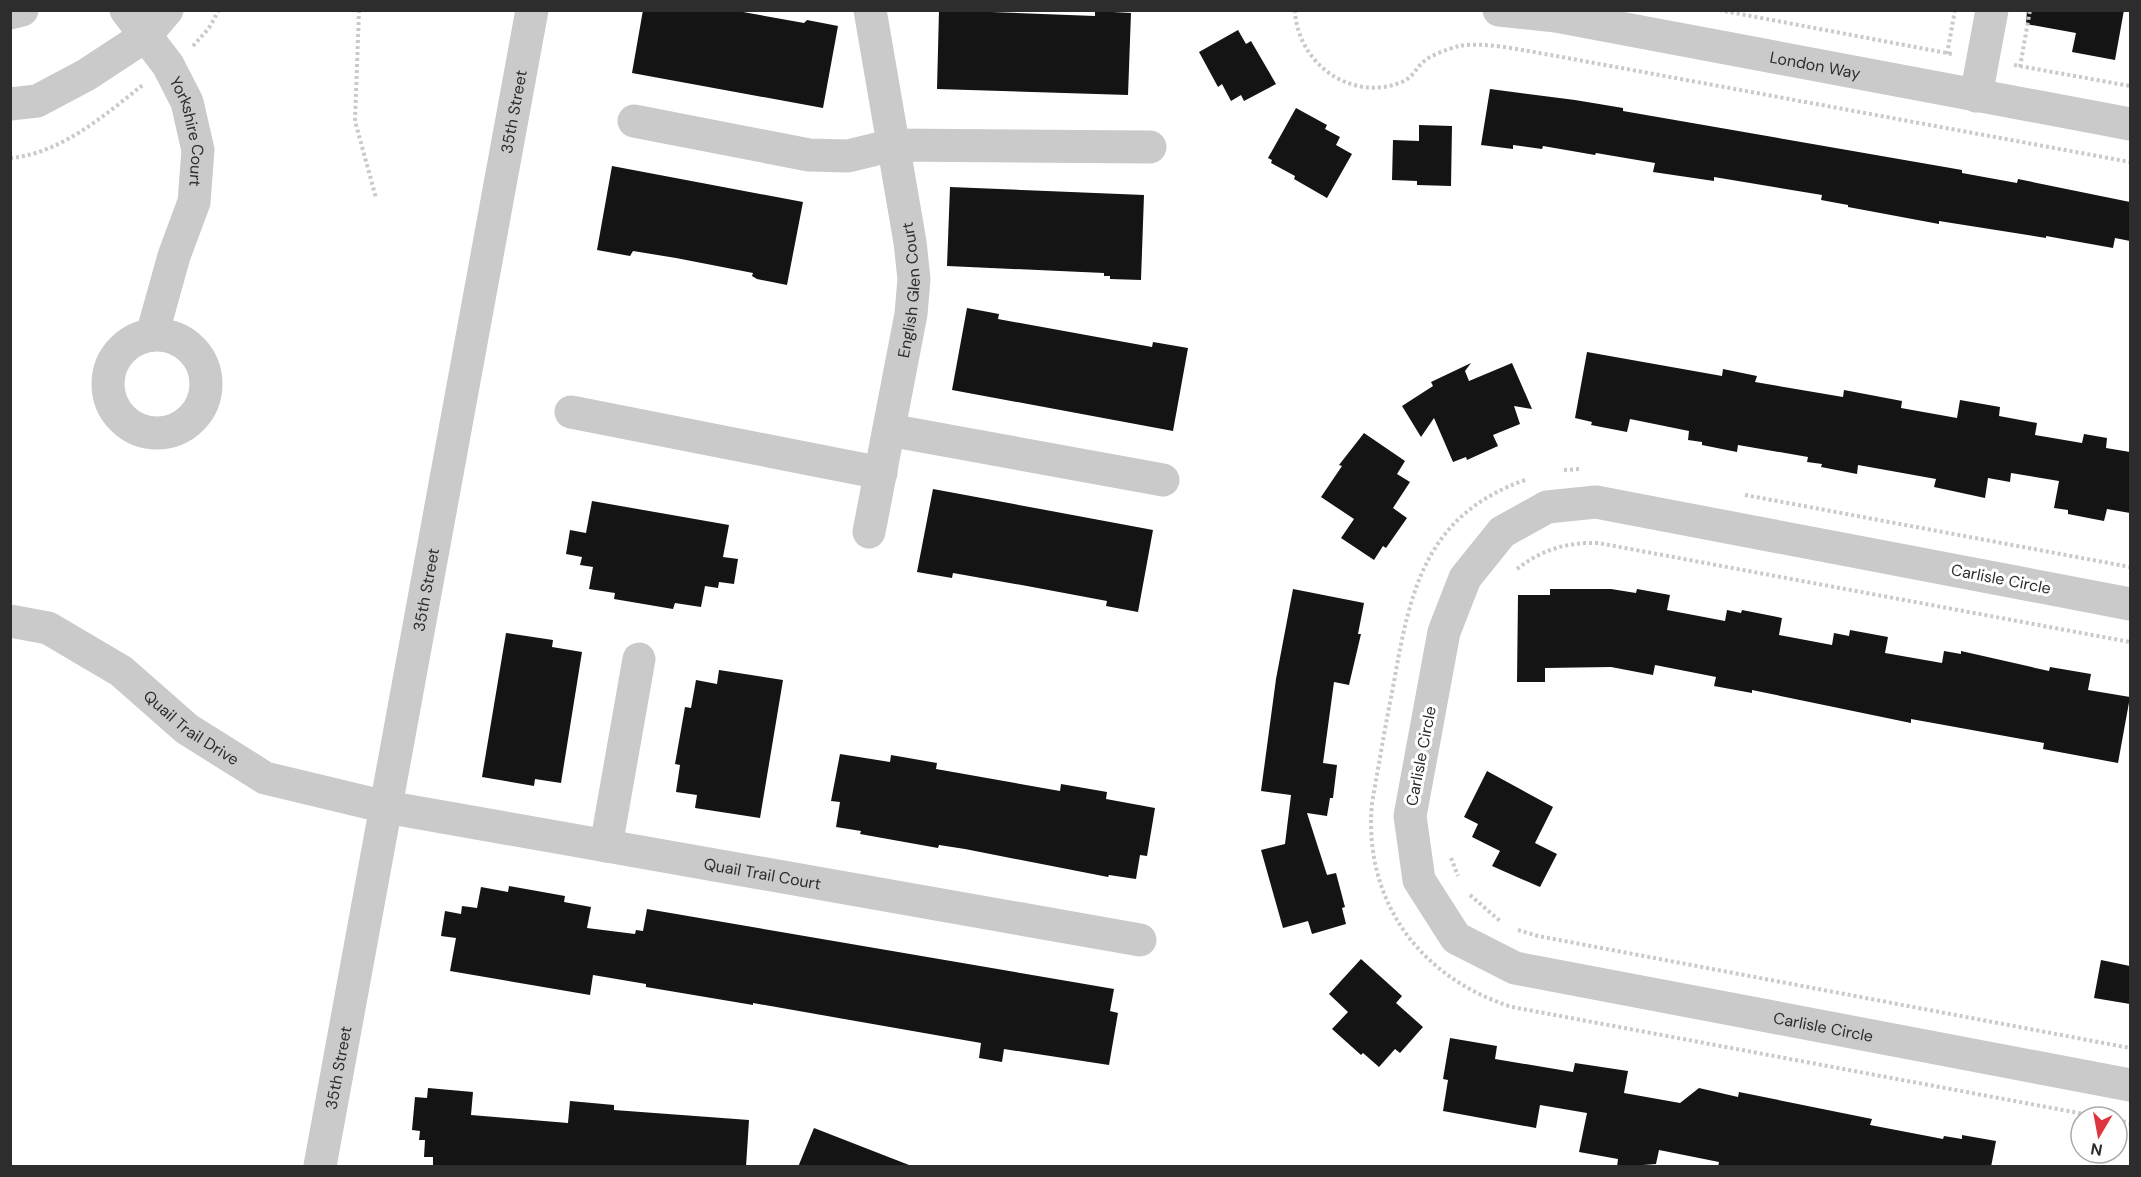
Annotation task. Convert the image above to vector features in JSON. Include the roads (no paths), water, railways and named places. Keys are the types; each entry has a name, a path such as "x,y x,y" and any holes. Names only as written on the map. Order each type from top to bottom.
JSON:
{"street":[{"path":"10,13 22,10"},
{"path":"10,104 37,101 86,75 135,24 167,10"},
{"name":"35th Street","path":"320,1167 532,10"},
{"name":"English Glen Court","path":"869,532 911,314 914,279 910,242 870,10"},
{"name":"London Way","path":"1499,10 1556,13 2130,124"},
{"path":"1976,96 1992,10"},
{"name":"Yorkshire Court","path":"135,24 168,65 187,102 198,150 194,202 174,256 152,334"},
{"path":"633,121 809,155 848,156 893,145 1150,147"},
{"path":"571,412 881,473"},
{"path":"889,430 1163,480"},
{"name":"Carlisle Circle","path":"2130,604 1596,502 1547,507 1502,532 1465,578 1444,632 1410,816 1419,880 1456,939 1515,968 2130,1085"},
{"name":"Quail Trail Drive","path":"10,621 48,628 121,671 187,729 266,778 386,807"},
{"path":"606,846 639,659"},
{"name":"Quail Trail Court","path":"386,807 1140,940"}]}
